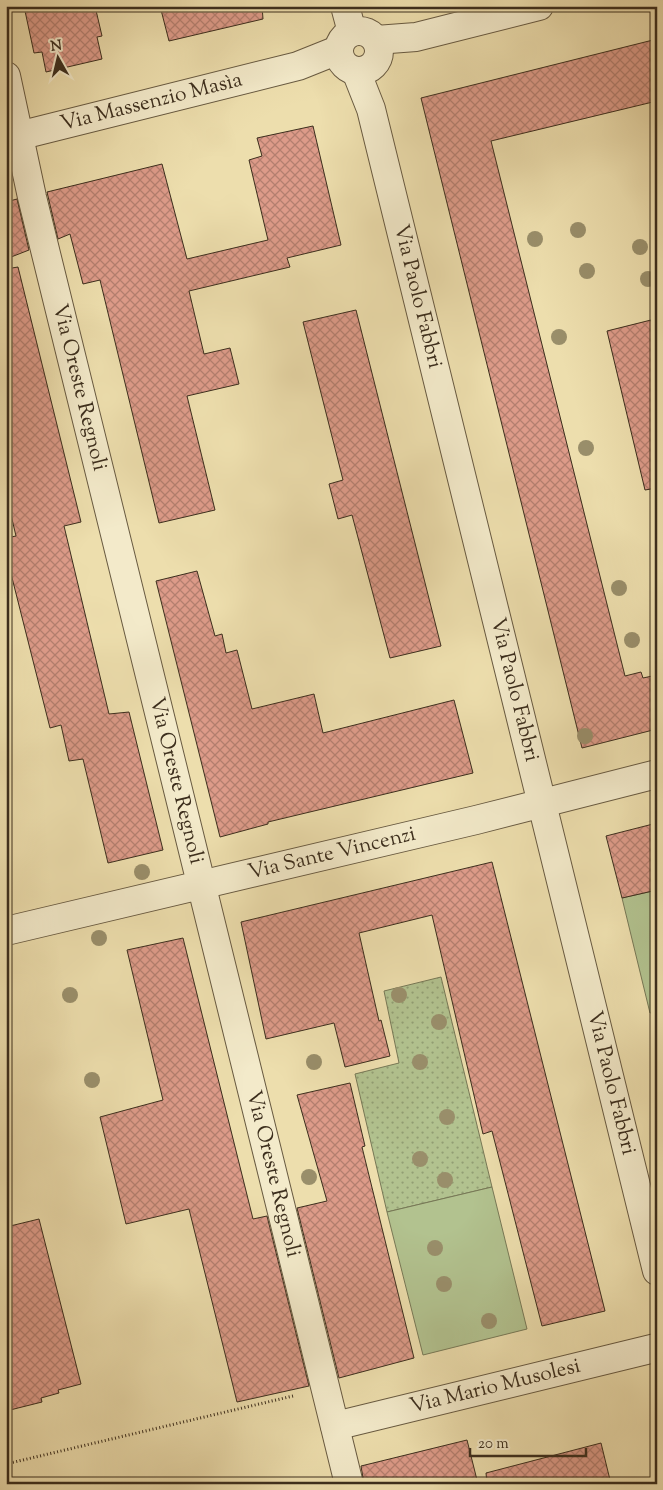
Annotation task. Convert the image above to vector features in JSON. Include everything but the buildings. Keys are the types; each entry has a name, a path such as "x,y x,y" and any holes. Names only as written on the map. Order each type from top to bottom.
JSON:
{"street":[{"name":"Via Paolo Fabbri","path":"346,6 657,1271"},
{"name":"Via Massenzio Masìa","path":"13,138 298,66 359,54 416,37 540,6"},
{"name":"Via Oreste Regnoli","path":"6,76 13,138 32,197 200,886 349,1484"},
{"name":"Via Sante Vincenzi","path":"6,931 200,886 657,774"},
{"name":"Via Mario Musolesi","path":"335,1426 656,1346"}],"path":[{"path":"6,1464 326,1387"}],"green space":[{"path":"657,890 657,1011 650,1013 622,898"},
{"path":"441,977 492,1187 387,1212 355,1074 399,1063 384,991"},
{"path":"492,1187 527,1329 423,1355 387,1212"}]}
